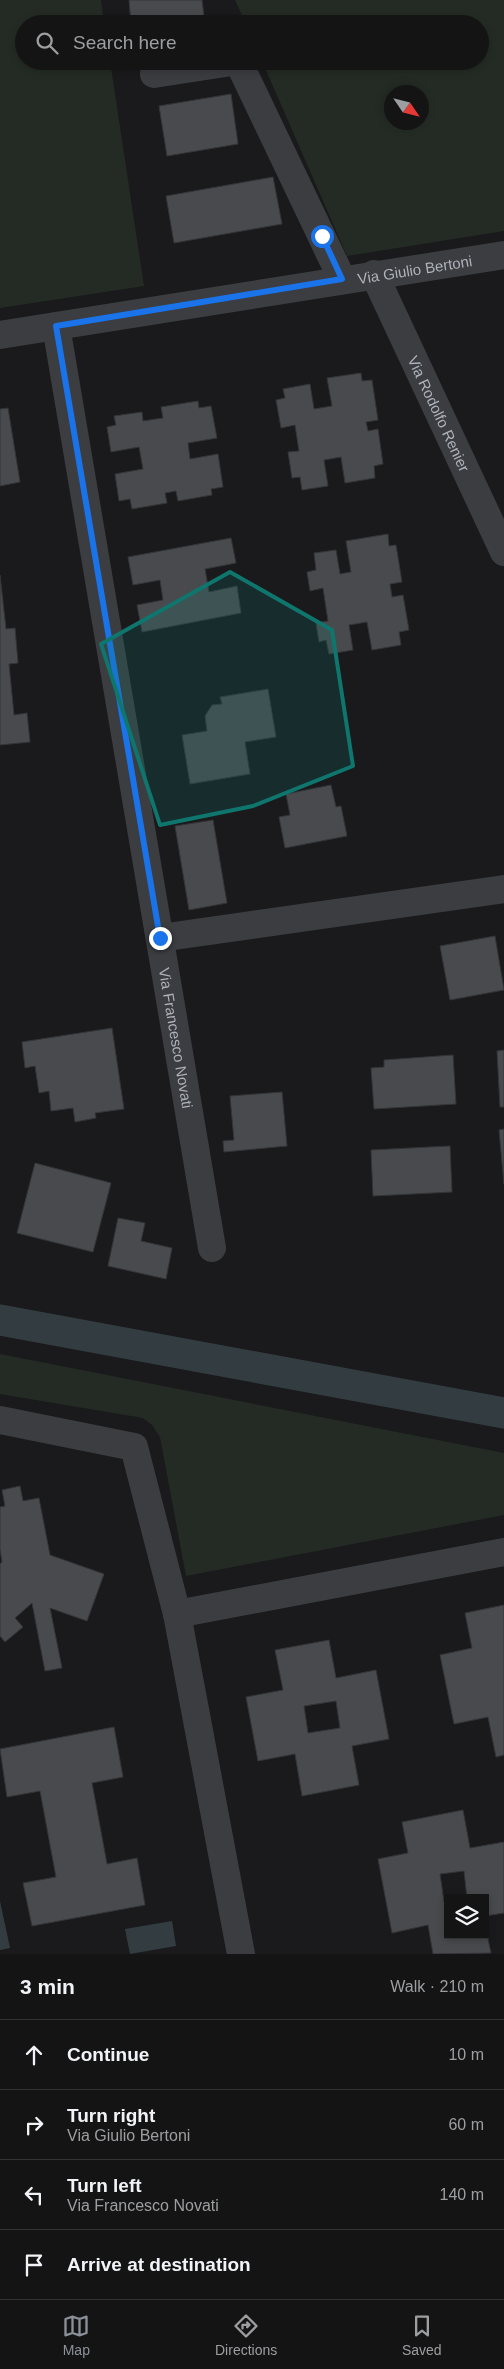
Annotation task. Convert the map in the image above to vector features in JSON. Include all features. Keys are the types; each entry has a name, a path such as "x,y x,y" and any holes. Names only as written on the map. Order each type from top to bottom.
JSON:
{"street":[{"path":"154,74 180,70"},
{"path":"242,70 342,279"},
{"name":"Via Giulio Bertoni","path":"0,335 504,254"},
{"name":"Via Rodolfo Renier","path":"374,274 504,552"},
{"name":"Via Francesco Novati","path":"56,326 212,1248"},
{"path":"160,938 504,889"},
{"path":"0,1420 134,1448 177,1614 241,1954"},
{"path":"177,1614 504,1552"}],"highlighted area":[{"path":"230,572 332,630 353,766 253,806 160,825 101,644"}],"shaded area":[{"path":"0,0 101,0 103,15 15,15 15,70 111,70 144,286 0,308"},
{"path":"235,0 504,0 504,231 347,256 266,70 489,70 489,15 242,15"},
{"path":"0,1354 504,1453 504,1515 186,1576 160,1437 152,1425 143,1418 0,1394"},
{"path":"0,1901 10,1948 0,1950"},
{"path":"172,1921 176,1946 130,1954 125,1929"}],"building":[{"path":"129,0 202,0 204,15 130,15"},
{"path":"231,94 238,144 167,156 159,106"},
{"path":"273,177 282,224 174,243 166,196"},
{"path":"361,373 362,381 372,380 378,420 366,422 368,431 378,429 383,464 374,466 375,478 345,483 341,457 324,460 328,486 302,490 300,477 292,478 288,452 299,451 295,425 281,428 276,400 285,398 283,389 310,384 314,409 332,406 327,378"},
{"path":"198,401 199,408 211,406 217,438 188,443 190,459 218,454 223,487 211,489 212,495 178,501 176,491 165,493 167,503 132,509 130,499 119,501 115,474 143,469 139,447 111,452 107,427 116,425 114,416 142,412 143,421 163,418 161,407"},
{"path":"8,408 20,482 0,486 0,409"},
{"path":"388,534 389,546 396,545 402,582 390,584 392,597 403,595 409,630 399,632 401,645 372,650 367,622 349,625 353,650 329,654 326,640 319,642 316,623 328,621 323,588 310,591 307,572 316,570 314,553 336,550 340,574 351,572 346,541"},
{"path":"231,538 236,563 205,569 209,592 237,586 241,613 142,632 137,605 163,600 160,580 133,585 128,557"},
{"path":"0,575 6,629 15,628 18,663 9,664 14,715 27,713 30,742 0,745"},
{"path":"268,689 276,737 245,742 250,774 190,784 182,735 207,731 205,716 212,705 222,704 220,697"},
{"path":"331,785 336,807 341,806 347,836 285,848 279,817 290,815 286,794"},
{"path":"213,820 227,903 189,910 175,826"},
{"path":"495,936 504,990 450,1000 440,946"},
{"path":"112,1028 124,1109 95,1113 96,1118 75,1122 73,1108 51,1111 49,1091 39,1093 35,1066 25,1068 22,1042"},
{"path":"504,1050 504,1107 500,1107 497,1051"},
{"path":"453,1055 456,1104 374,1109 371,1068 384,1067 384,1060"},
{"path":"282,1092 287,1146 224,1152 223,1141 234,1140 230,1096"},
{"path":"504,1129 504,1184 499,1130"},
{"path":"450,1146 452,1192 373,1196 371,1150"},
{"path":"35,1163 111,1183 93,1252 17,1233"},
{"path":"118,1218 145,1223 141,1241 172,1248 166,1279 108,1266"},
{"path":"20,1486 23,1501 39,1498 50,1555 104,1574 87,1621 50,1608 62,1668 45,1671 32,1603 15,1618 23,1627 5,1642 0,1636 0,1564 2,1562 0,1549 0,1507 5,1506 2,1490"},
{"path":"504,1605 504,1755 496,1757 488,1717 454,1724 440,1655 472,1648 465,1613"},
{"path":"329,1640 336,1678 376,1670 389,1739 352,1746 359,1785 302,1796 295,1754 258,1761 246,1697 283,1690 275,1650","holes":["336,1701 340,1728 308,1733 304,1706"]},
{"path":"114,1727 123,1777 92,1783 107,1864 137,1858 145,1905 32,1926 23,1883 56,1877 40,1791 7,1797 0,1749"},
{"path":"463,1810 470,1848 504,1842 504,1913 489,1915 489,1894 467,1894 464,1871 440,1874 444,1902 444,1939 488,1939 491,1953 433,1954 428,1925 392,1933 378,1859 408,1853 402,1822"}],"waterway":[{"path":"0,1320 504,1413"}],"route":[{"path":"160,938 56,326 342,279 322,236"}]}
